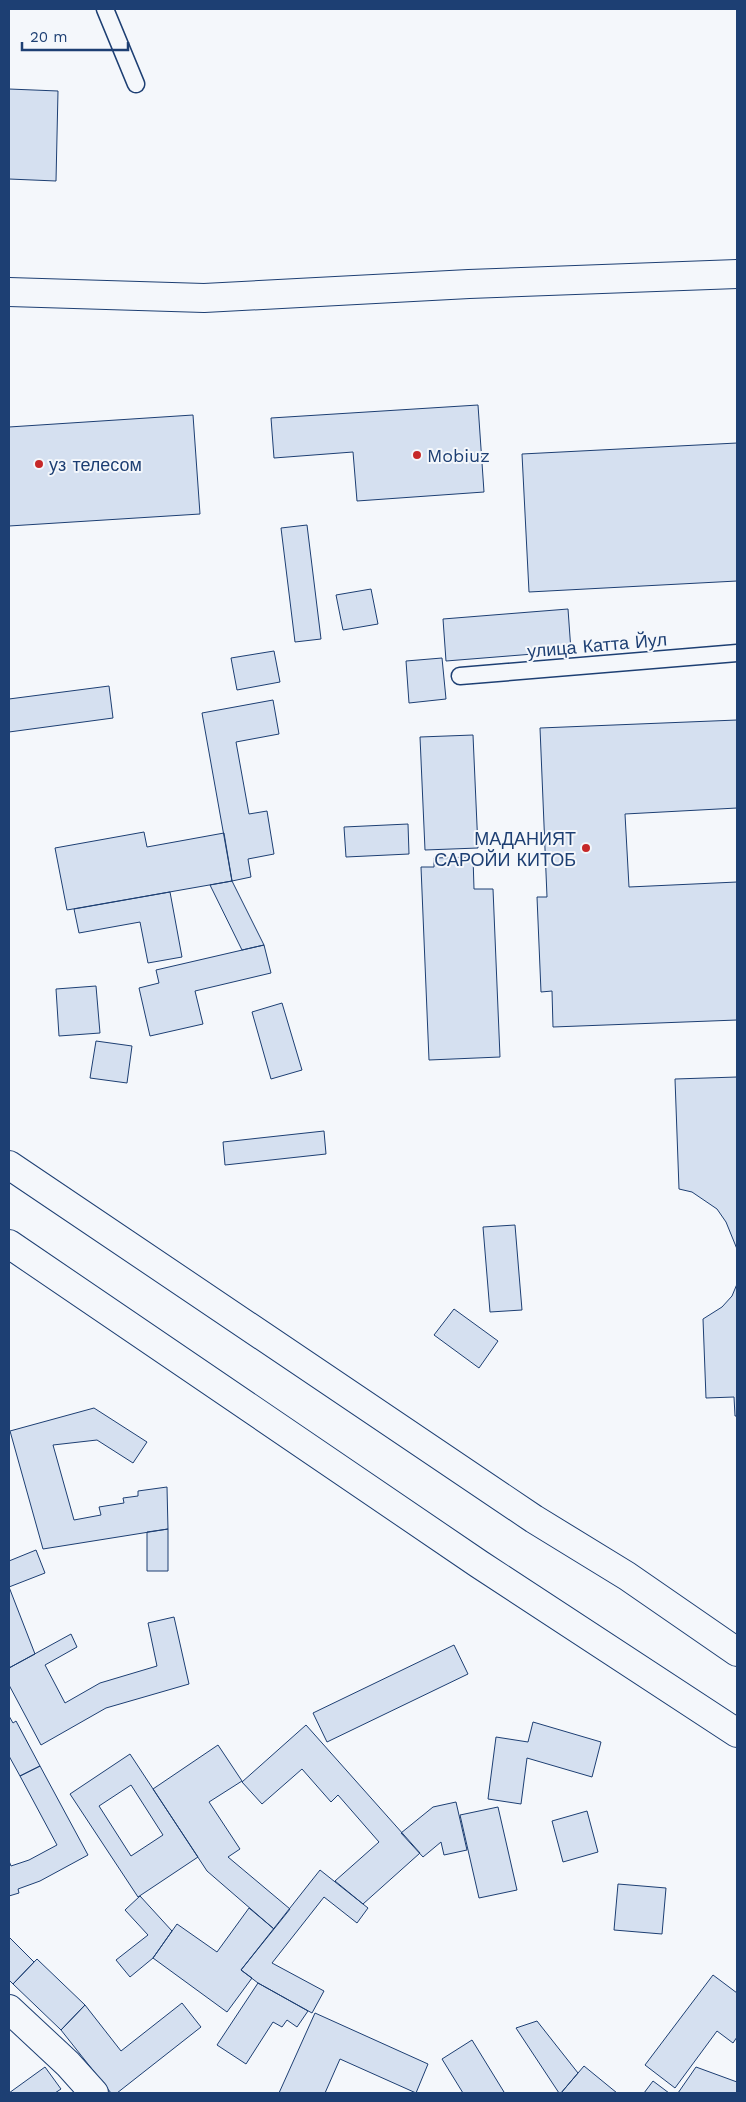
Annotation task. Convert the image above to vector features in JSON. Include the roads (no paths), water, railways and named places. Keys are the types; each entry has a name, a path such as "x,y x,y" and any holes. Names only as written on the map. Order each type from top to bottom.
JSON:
{"main road":[{"path":"9,292 204,298 469,284 737,274"},
{"path":"9,1165 534,1519 627,1576 737,1652"},
{"path":"9,1244 479,1564 737,1733"},
{"path":"9,2009 68,2064 94,2093"}],"lane":[{"path":"105,9 136,84"},
{"name":"улица Катта Йул","path":"460,676 737,653"}],"place":[{"name":"Mobiuz","path":"417,455"},
{"name":"уз телесом","path":"39,464"},
{"name":"МАДАНИЯТ САРОЙИ КИТОБ","path":"586,848"}]}
